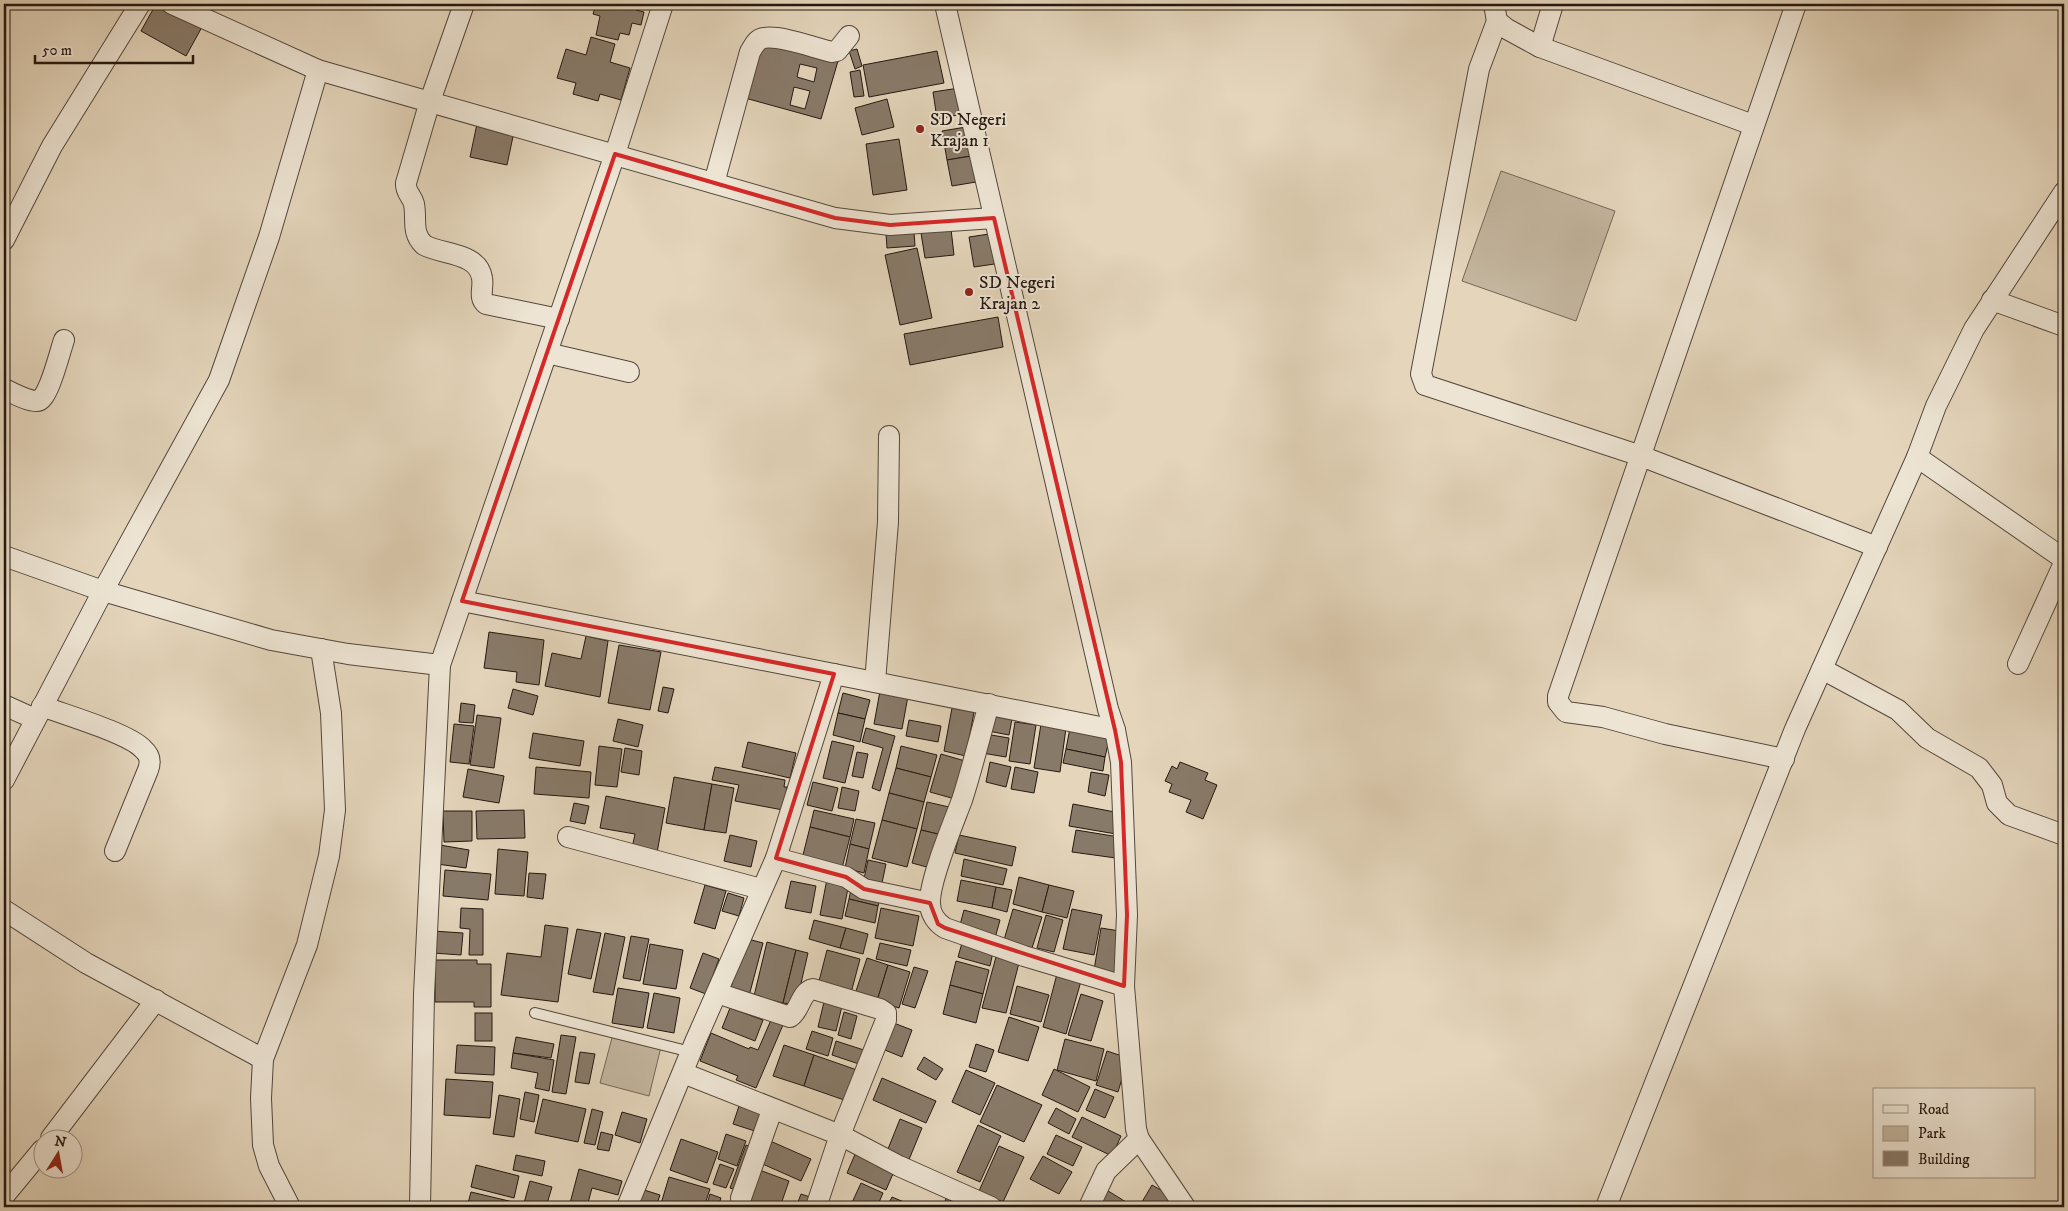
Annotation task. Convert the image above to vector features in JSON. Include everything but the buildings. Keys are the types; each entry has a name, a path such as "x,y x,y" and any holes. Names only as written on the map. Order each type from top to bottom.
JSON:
{"street":[{"path":"4,240 52,146 140,4"},
{"path":"172,4 318,70 835,218 882,224 994,218"},
{"path":"464,4 430,101 406,187 414,202 416,235 429,248 467,258 474,264 480,272 481,298 486,304 559,319"},
{"path":"420,1207 424,985 440,665 615,154 663,4"},
{"path":"945,4 1108,709 1115,730 1120,762 1128,915 1124,986 1134,1121 1139,1138 1185,1207"},
{"path":"1540,47 1552,4"},
{"path":"1784,759 1665,734 1603,718 1566,712 1558,702 1753,125 1796,4"},
{"path":"1496,12 1507,29 1540,47 1753,125"},
{"path":"1496,12 1479,69 1421,374 1422,380 1431,388 1641,456 1877,547"},
{"path":"714,184 750,52 756,42 763,38 774,38 832,52 837,51 848,36"},
{"path":"4,780 102,591 219,380 269,237 318,70"},
{"path":"1606,1207 1784,759 1917,457 1940,398 1974,329 2064,192"},
{"path":"1992,300 2064,326"},
{"path":"4,389 31,400 38,402 42,400 48,389 64,340"},
{"path":"547,353 628,372"},
{"path":"875,682 888,522 889,436"},
{"path":"1917,457 2064,559"},
{"path":"4,556 102,591 271,640 440,665"},
{"path":"2018,664 2064,563"},
{"path":"462,601 1115,730"},
{"path":"290,1207 269,1166 263,1145 261,1098 263,1059 307,945 329,856 335,810 331,713 322,649"},
{"path":"1822,670 1898,710 1927,738 1979,768 1992,784 1997,803 2009,815 2064,834"},
{"path":"627,1207 691,1052 776,858 834,674"},
{"path":"988,704 963,797 935,877 930,904 934,917 938,924 945,928 1024,956 1124,986"},
{"path":"4,705 38,712 124,737 146,753 150,760 148,770 114,850"},
{"path":"568,837 761,889"},
{"path":"776,858 846,877 864,889 930,904"},
{"path":"4,910 86,963 263,1059"},
{"path":"717,993 790,1017 794,1014 806,992 813,989 880,1009 886,1014 886,1020 840,1135 816,1207"},
{"path":"59,1128 156,1000"},
{"path":"683,1073 772,1110 840,1135 899,1166 991,1207"},
{"path":"741,1198 772,1110"},
{"path":"1089,1207 1106,1171 1139,1138"},
{"path":"4,1196 32,1162"}],"lane":[{"path":"535,1013 691,1052"}],"highlighted area":[{"path":"615,154 835,218 890,225 994,218 1121,762 1127,915 1124,986 945,928 938,924 930,903 864,889 846,877 776,858 834,674 462,601"}],"green space":[{"path":"1501,171 1615,211 1576,321 1462,281"},
{"path":"613,1034 661,1047 649,1096 600,1083"}],"place":[{"name":"SD Negeri Krajan 1","path":"920,129"},
{"name":"SD Negeri Krajan 2","path":"969,292"}]}
